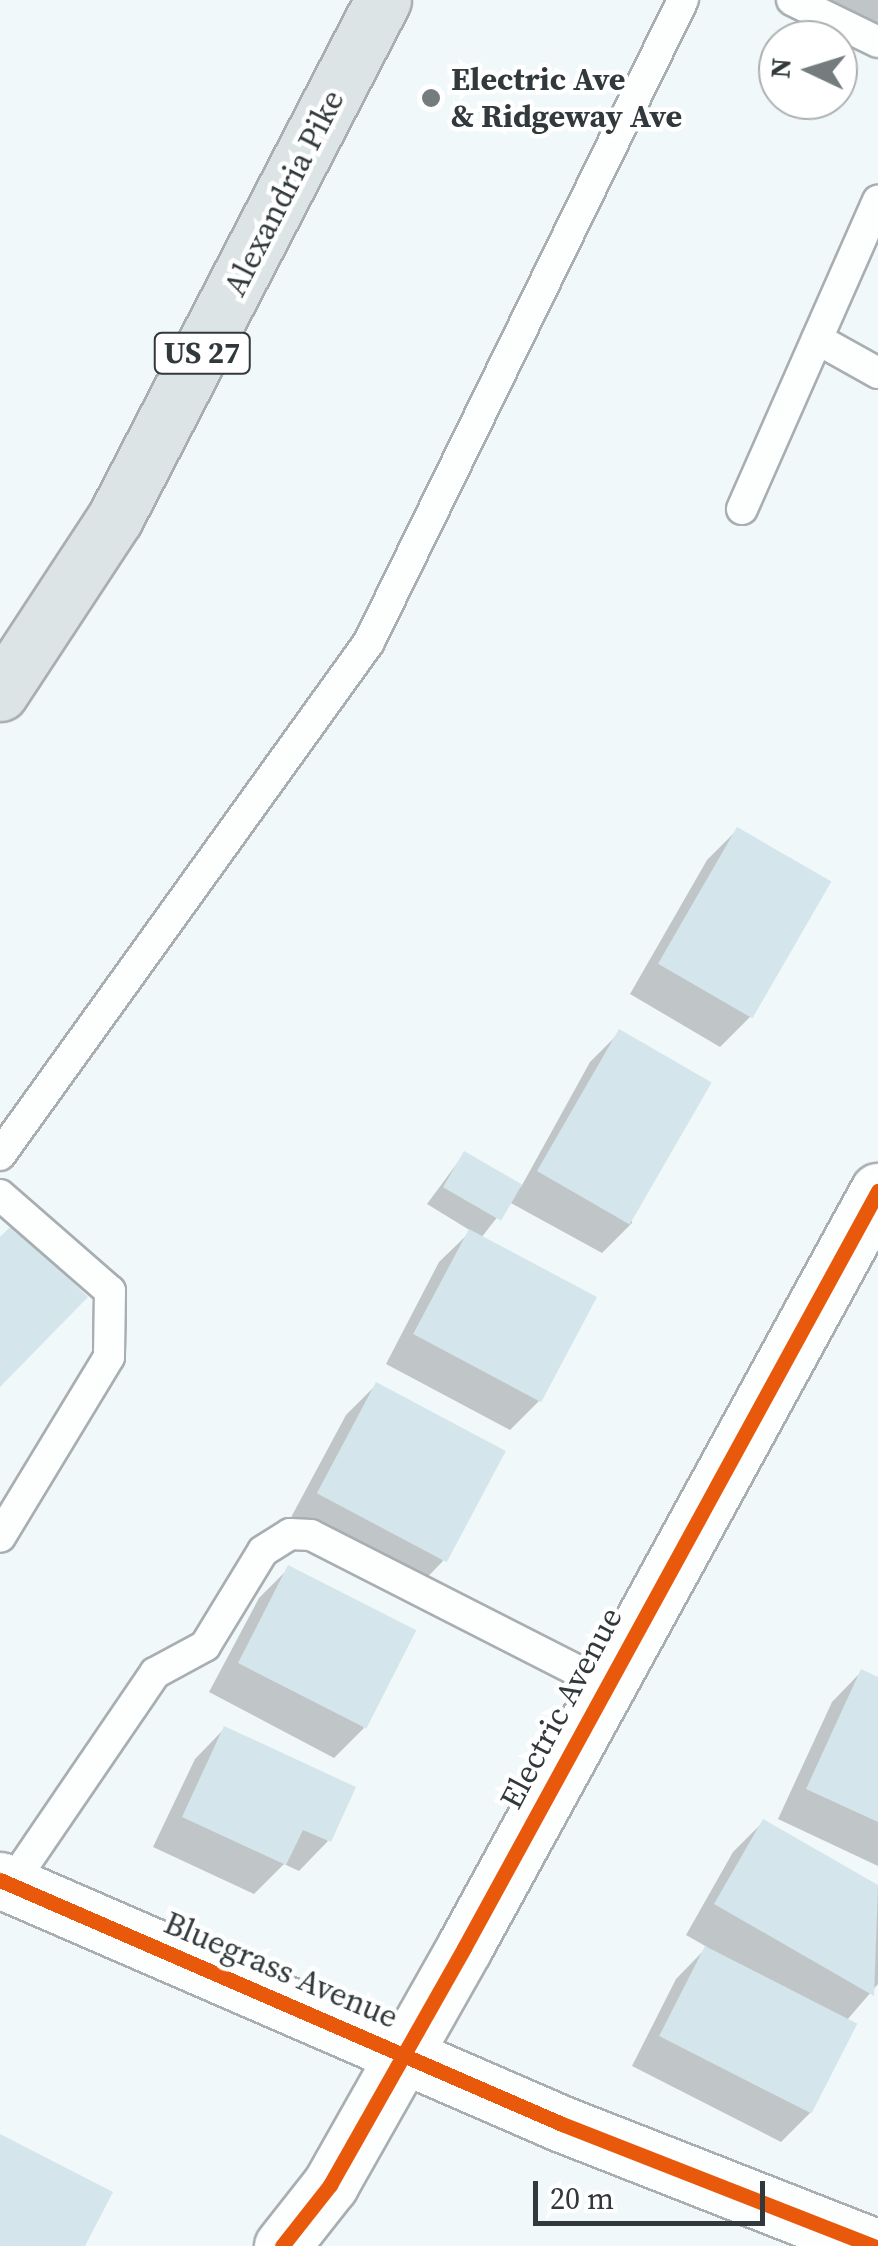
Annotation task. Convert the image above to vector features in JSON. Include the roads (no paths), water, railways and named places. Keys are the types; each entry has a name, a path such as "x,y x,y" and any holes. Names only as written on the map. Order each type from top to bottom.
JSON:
{"main road":[{"name":"Alexandria Pike","path":"0,694 115,518 383,0"}],"street":[{"name":"Electric Avenue","path":"282,2246 330,2185 401,2051 464,1948 603,1684 878,1191"},
{"name":"Bluegrass Avenue","path":"3,1889 401,2051 562,2124 874,2246"}],"lane":[{"path":"0,1155 369,642 682,0"},
{"path":"792,0 878,42"},
{"path":"742,510 878,202"},
{"path":"817,339 878,373"},
{"path":"0,1195 110,1291 109,1358 0,1537"},
{"path":"3,1889 156,1673 205,1646 263,1551 290,1534 311,1535 603,1684"}],"place":[{"name":"Electric Ave & Ridgeway Ave","path":"431,98"}]}
